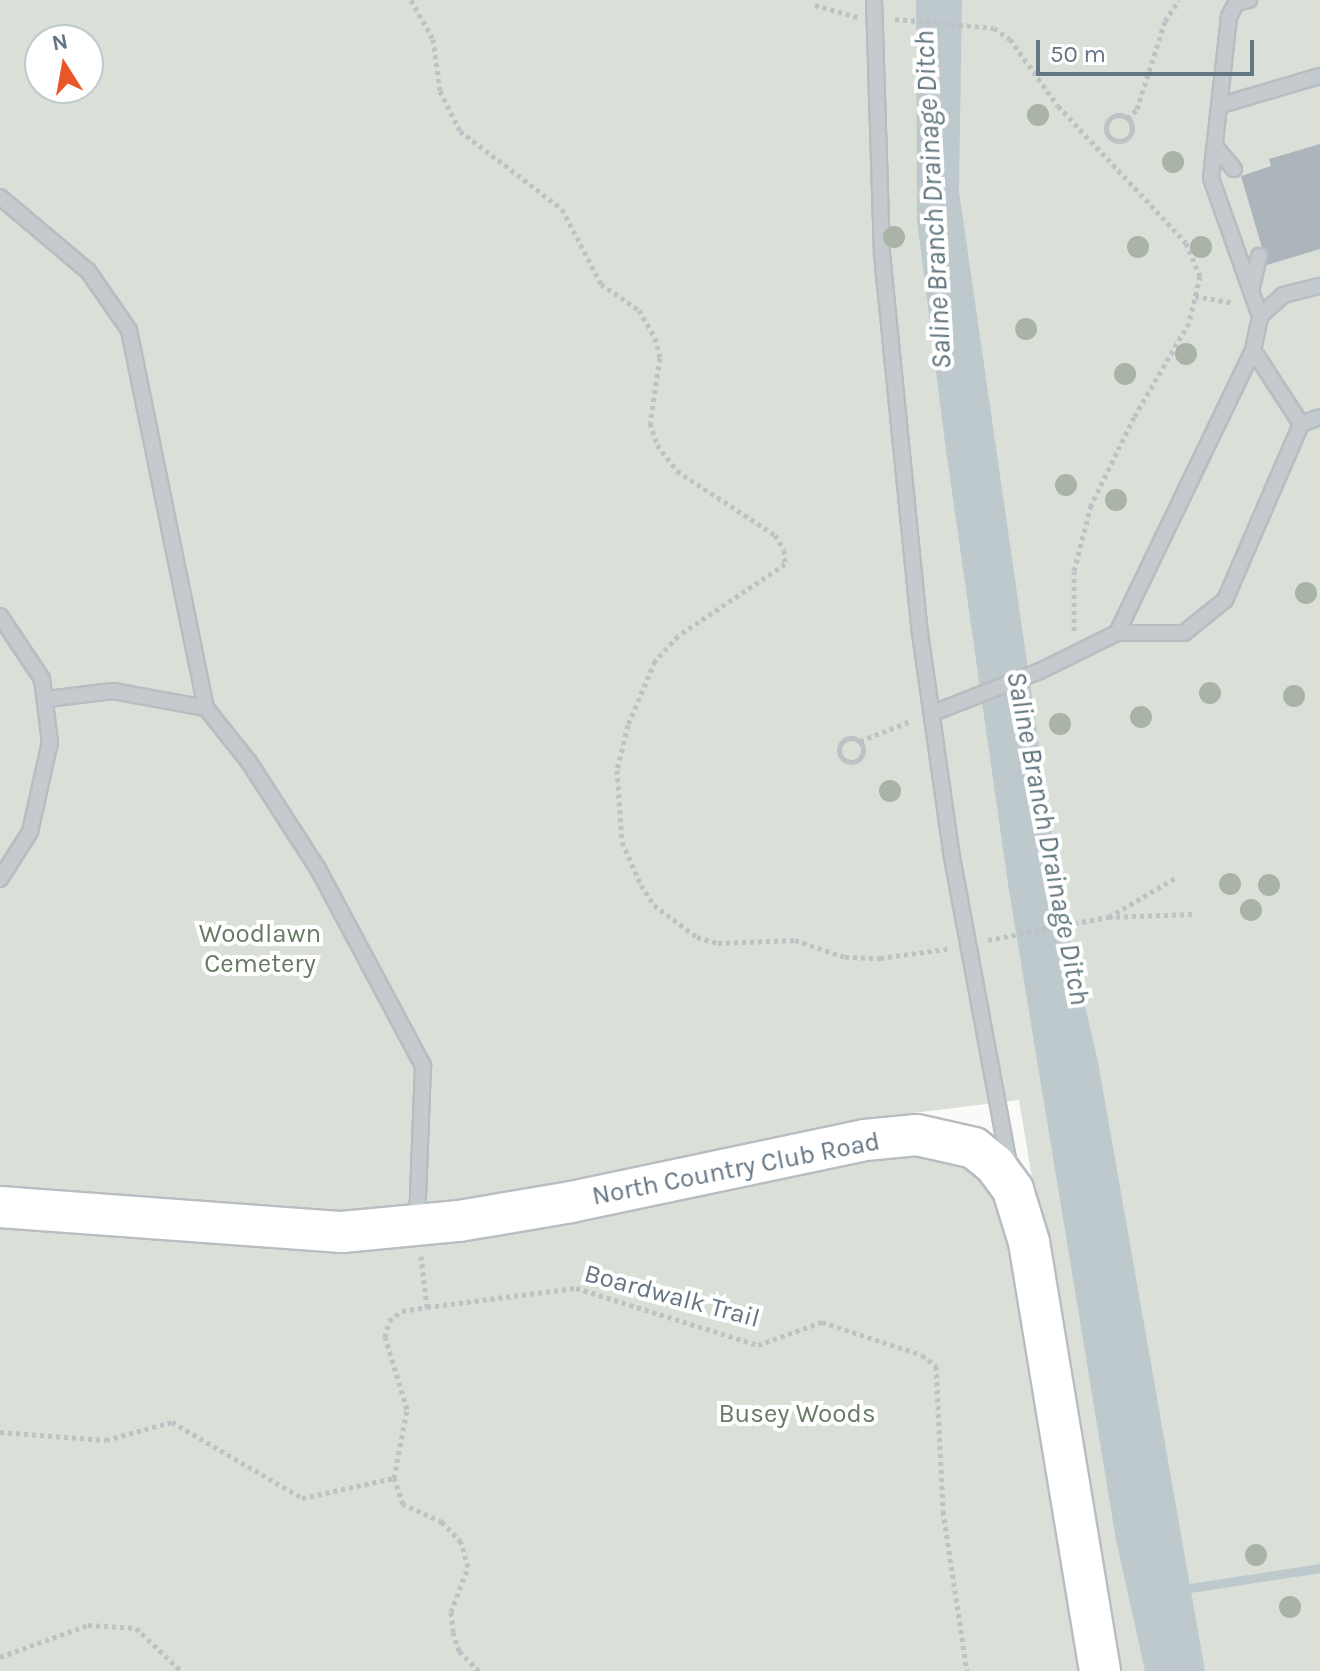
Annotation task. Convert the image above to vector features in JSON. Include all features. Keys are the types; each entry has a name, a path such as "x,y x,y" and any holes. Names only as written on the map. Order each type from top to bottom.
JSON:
{"street":[{"name":"North Country Club Road","path":"0,1207 342,1232 571,1202 766,1158 917,1135 974,1148 995,1165 1013,1190 1029,1242 1100,1671"}],"lane":[{"path":"874,0 882,254 920,633 952,857 1013,1190"},
{"path":"1117,633 1253,350 1259,311 1252,287 1239,266 1211,178 1218,150 1229,17 1236,3 1249,0"},
{"path":"1221,105 1320,76"},
{"path":"1218,150 1234,169"},
{"path":"3,205 88,271 129,330 206,708 249,762 318,869 413,1040 426,1093 417,1224"},
{"path":"1252,287 1259,256"},
{"path":"1259,311 1283,295 1320,286"},
{"path":"1253,350 1301,424"},
{"path":"933,713 963,705 1117,633 1184,633 1225,600 1301,424 1320,417"},
{"path":"0,616 28,652 47,699 50,742 42,796 30,832 0,879"},
{"path":"47,699 113,691 206,708"}],"path":[{"path":"411,0 433,39 440,91 460,131 562,209 601,284 639,310 655,338 660,358 650,423 657,445 677,471 775,535 784,550 785,564 678,636 655,661 628,725 617,770 622,842 641,885 654,905 697,937 718,943 795,940 845,957 880,958 952,948"},
{"path":"1111,137 1110,119 1128,119 1137,109 1165,21 1179,0"},
{"path":"815,5 854,17"},
{"path":"887,18 994,28 1010,39 1058,106 1100,147 1186,243 1200,276 1189,323 1134,417 1091,505 1072,581 1077,653"},
{"path":"1100,147 1111,137 1127,139 1132,127 1128,119"},
{"path":"1195,296 1259,311"},
{"path":"860,741 860,759 842,758 839,750 845,740 860,741 933,713"},
{"path":"1108,917 1177,877"},
{"path":"983,941 1108,917 1193,914"},
{"path":"417,1224 427,1307"},
{"name":"Boardwalk Trail","path":"394,1478 407,1409 385,1337 389,1321 402,1311 576,1288 758,1345 822,1322 922,1355 936,1366 943,1511 967,1671"},
{"path":"0,1432 106,1440 172,1422 302,1498 394,1478 403,1504 442,1522 461,1542 468,1567 451,1612 453,1632 459,1651 479,1671"},
{"path":"0,1657 88,1625 136,1628 181,1671"}],"green space":[{"name":"Woodlawn Cemetery","path":"0,0 1320,0 1320,1671 1114,1671 1019,1100 881,1117 514,1193 333,1214 0,1191"},
{"name":"Busey Woods","path":"865,1140 995,1165 1100,1671 0,1671 0,1207 342,1232"}],"water":[{"name":"Saline Branch Drainage Ditch","path":"916,0 962,0 959,191 1037,732 1063,910 1098,1062 1205,1671 1145,1671 1116,1540 1008,884 945,443 917,220"}],"building":[{"path":"1320,144 1320,249 1267,265 1241,176 1271,166 1269,159"}],"waterway":[{"path":"1183,1589 1320,1568"}]}
